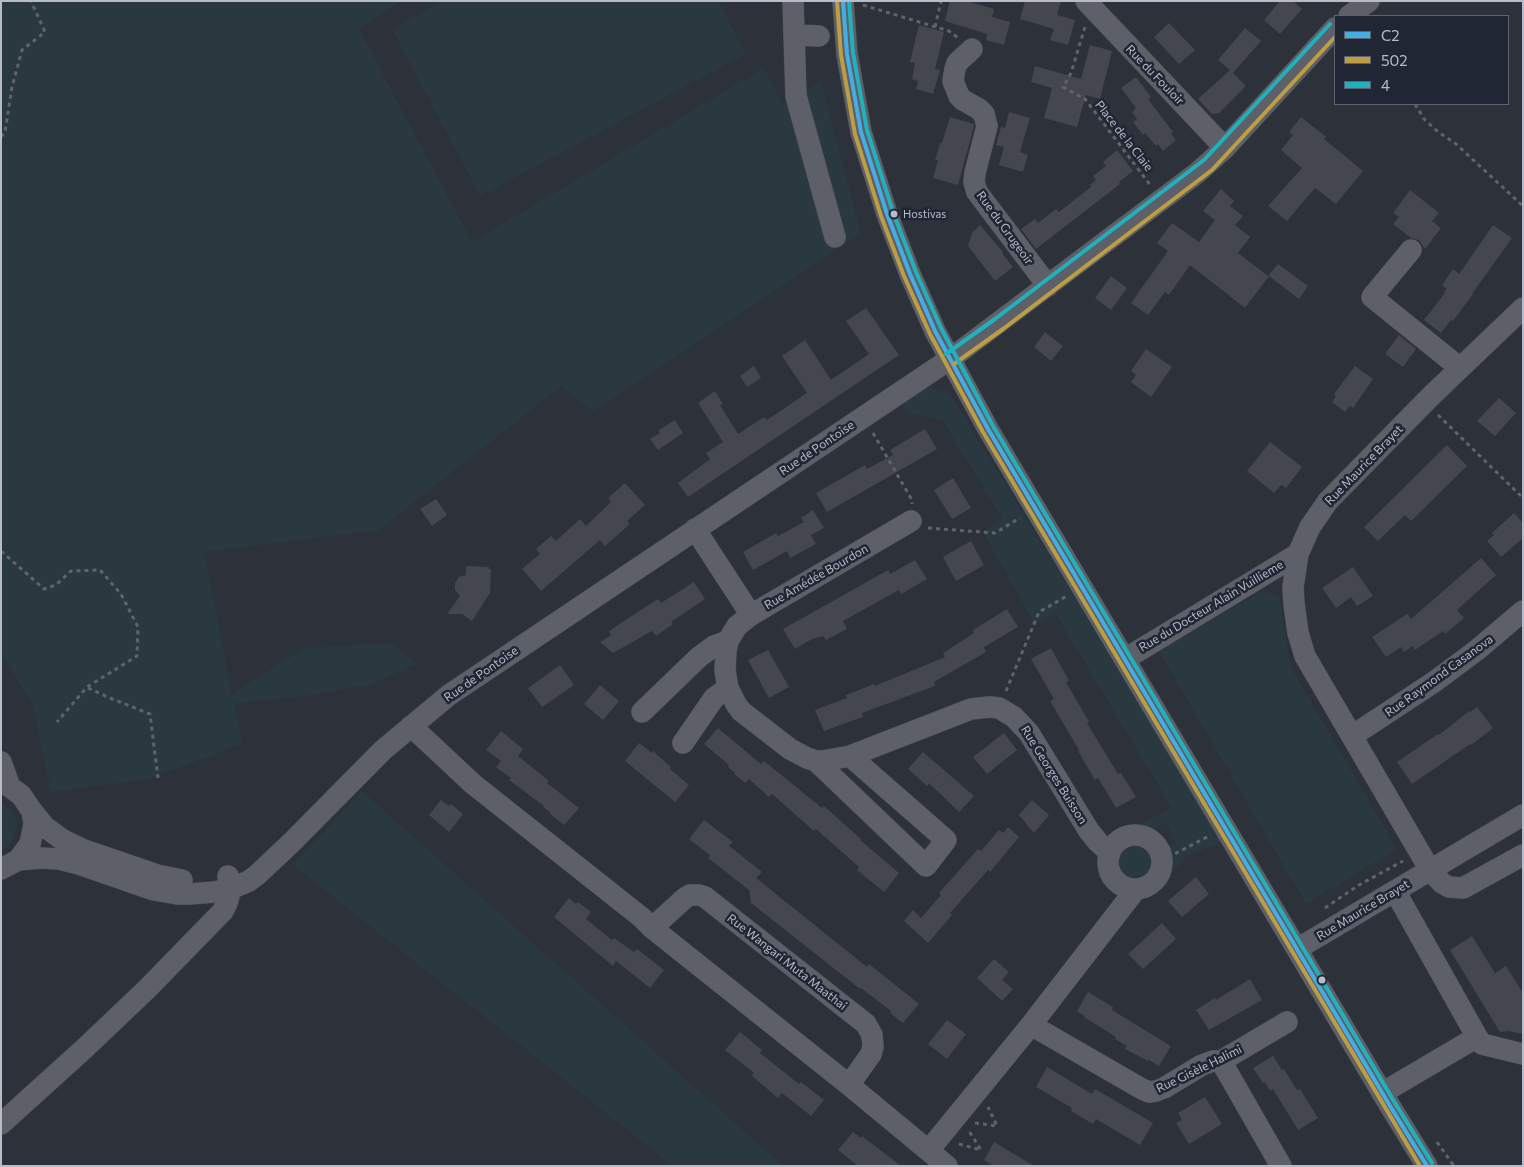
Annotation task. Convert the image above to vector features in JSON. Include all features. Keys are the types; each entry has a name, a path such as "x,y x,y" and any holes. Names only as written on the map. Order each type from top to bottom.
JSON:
{"street":[{"path":"793,1 796,96 835,237"},
{"path":"1350,15 1369,1"},
{"path":"851,3 847,54 858,118 882,199 910,274 935,331 988,429 1427,1166"},
{"name":"Rue du Fouloir","path":"1088,4 1225,148"},
{"name":"Rue de Pontoise","path":"229,882 251,867 283,850 369,763 435,706 695,529 950,359 1198,173 1225,148 1334,29"},
{"path":"794,35 819,36"},
{"name":"Rue du Grugeoir","path":"965,56 954,75 956,89 963,100 984,114 988,126 975,173 976,192 1048,286"},
{"path":"1411,250 1372,298 1460,368"},
{"name":"Rue Maurice Brayet","path":"1430,870 1312,669 1301,645 1293,596 1295,571 1298,554 1310,527 1328,501 1460,368 1523,308"},
{"name":"Rue Amédée Bourdon","path":"728,641 737,626 751,615 911,522"},
{"path":"695,529 751,615"},
{"name":"Rue du Docteur Alain Vuillieme","path":"1125,659 1298,554"},
{"name":"Rue Raymond Casanova","path":"1352,736 1434,682 1523,611"},
{"path":"728,641 724,671 728,688 736,704 741,711 790,749 807,758 816,760 850,756 971,710 990,707 999,708"},
{"path":"642,712 699,657 714,646 728,641"},
{"path":"683,743 714,698 728,688"},
{"name":"Rue Georges Buisson","path":"999,708 1014,716 1029,733 1084,823 1098,842 1110,853"},
{"path":"411,726 468,780 641,917 652,928 850,1085 935,1143 946,1166"},
{"path":"816,760 926,866 946,840 850,756"},
{"path":"1,762 6,785 16,790 45,827 71,844 168,878 229,882"},
{"path":"10,865 27,850 33,838 34,824 32,811"},
{"name":"Rue Maurice Brayet","path":"1297,949 1523,815"},
{"path":"1430,870 1442,883 1463,888 1521,860 1500,828"},
{"path":"1132,836 1141,836 1154,843 1161,861 1160,871 1154,880 1146,886 1136,889 1121,885 1113,878 1109,869 1110,853 1114,845 1122,838 1132,836"},
{"path":"10,865 41,858 69,861 154,890 177,894 202,893 229,882"},
{"path":"1,1124 85,1048 181,955 223,911 227,903 229,882"},
{"path":"935,1143 1031,1025 1136,889"},
{"path":"1395,892 1482,1044 1523,1054"},
{"name":"Rue Wangari Muta Maathai","path":"652,928 684,898 690,895 699,895 712,903 866,1024 872,1035 873,1047 871,1054 850,1085"},
{"name":"Rue Gisèle Halimi","path":"1031,1025 1142,1090 1150,1092 1164,1088 1202,1065 1213,1061 1221,1061 1287,1022"},
{"path":"1382,1092 1477,1037"},
{"path":"1221,1061 1281,1166"}],"path":[{"path":"1,137 5,132 12,87 22,50 45,32 31,1"},
{"path":"935,27 941,1"},
{"path":"851,3 949,32 965,56"},
{"name":"Place de la Claie","path":"1088,4 1072,73 1063,87 1084,100 1162,200"},
{"path":"1416,105 1424,119 1456,144 1523,206"},
{"path":"1426,402 1523,498"},
{"path":"863,417 912,500 911,522 930,529 995,533 1036,509"},
{"path":"1,551 44,589 56,586 71,571 100,570 120,594 138,627 137,656 87,687 57,722"},
{"path":"999,708 1039,612 1082,588"},
{"path":"87,687 150,714 158,778"},
{"path":"1161,861 1225,828"},
{"path":"972,1123 997,1126 979,1088"},
{"path":"935,1143 952,1142 981,1150 968,1129"}],"shaded area":[{"path":"1,1 401,1 359,29 472,242 764,68 782,104 821,81 861,234 592,411 561,386 379,530 204,552 232,695 304,648 392,643 417,664 368,685 304,696 234,703 242,744 149,779 51,792 33,706 1,652"},
{"path":"444,1 718,1 746,54 480,196 392,29"},
{"path":"927,386 950,394 1224,841 1187,856 1178,869 1170,863 1165,849 1175,843 1166,822 1149,831 1138,825 1172,808 1056,614 1034,623 983,532 1002,518 943,421 906,412 902,403"},
{"path":"1262,591 1279,596 1290,666 1397,849 1306,904 1159,651"},
{"path":"362,791 782,1166 673,1166 293,865"},
{"path":"1,801 12,811 16,818 17,827 13,839 8,846 1,850"},
{"path":"1134,843 1141,844 1146,848 1150,853 1150,867 1146,872 1141,876 1134,877 1127,876 1122,872 1118,867 1117,860 1118,853 1122,848 1127,844"}],"building":[{"path":"950,1 967,1 994,9 992,17 1010,22 1004,45 986,40 987,34 945,21"},
{"path":"1025,1 1061,1 1057,15 1075,20 1068,45 1050,40 1054,29 1020,19"},
{"path":"1280,1 1293,1 1302,9 1280,34 1264,20"},
{"path":"1169,23 1195,50 1179,64 1154,37"},
{"path":"919,25 944,32 935,69 940,70 933,94 916,89 918,81 912,79 915,63 910,62"},
{"path":"1245,28 1261,41 1233,73 1246,86 1219,113 1212,114 1198,99 1230,70 1218,60"},
{"path":"1090,45 1112,51 1100,99 1086,95 1077,127 1044,118 1052,88 1031,82 1035,66 1081,79"},
{"path":"1136,77 1151,97 1148,99 1173,132 1171,134 1176,140 1163,151 1145,133 1143,135 1133,122 1137,119 1132,112 1136,108 1121,88"},
{"path":"1009,112 1030,118 1020,152 1028,155 1023,172 999,165 1004,147 996,145 1001,127 1005,128"},
{"path":"950,117 974,124 958,185 933,178 938,160 935,160"},
{"path":"1301,117 1363,171 1336,204 1315,188 1287,221 1268,206 1302,168 1281,150 1293,135 1289,132"},
{"path":"1117,150 1133,171 1119,182 1120,184 1036,249 1021,229 1035,219 1038,223 1056,209 1059,212 1091,187 1090,185 1096,180 1093,176 1106,166 1103,162"},
{"path":"1221,189 1234,201 1230,206 1243,216 1235,225 1250,237 1238,253 1268,276 1278,264 1308,286 1299,299 1269,276 1245,308 1190,265 1169,295 1165,292 1148,315 1131,303 1168,251 1157,243 1172,223 1199,242 1215,220 1203,211"},
{"path":"1410,190 1439,213 1432,221 1441,228 1425,249 1419,240 1411,238 1393,224 1399,217 1393,213"},
{"path":"980,225 1013,267 995,281 968,246 972,233"},
{"path":"1493,225 1512,238 1453,321 1451,320 1441,333 1424,320 1445,293 1447,289 1442,285 1453,269 1459,274"},
{"path":"1111,276 1127,288 1111,310 1095,298"},
{"path":"866,308 899,355 688,497 678,483 710,459 706,453 723,442 698,403 715,391 723,404 720,405 738,434 764,417 767,420 807,393 782,356 805,340 831,380 869,354 846,321"},
{"path":"1045,332 1063,346 1051,361 1034,347"},
{"path":"1399,335 1416,349 1403,367 1385,354"},
{"path":"1146,349 1172,367 1151,397 1131,382 1136,375 1131,371"},
{"path":"754,366 761,378 747,387 740,376"},
{"path":"1355,366 1373,379 1353,408 1350,406 1345,412 1332,402 1336,396 1334,394"},
{"path":"1499,398 1516,413 1495,436 1477,421"},
{"path":"675,420 683,433 658,450 650,439 660,433 659,430"},
{"path":"925,429 937,449 827,512 816,493 865,465 867,469 893,455 890,450"},
{"path":"1270,442 1302,467 1286,488 1281,485 1274,493 1247,471"},
{"path":"1447,445 1467,466 1411,521 1405,515 1378,541 1364,527"},
{"path":"953,478 971,508 952,519 934,490"},
{"path":"625,483 645,505 627,521 630,524 605,546 600,540 541,591 522,569 540,554 536,549 551,536 556,541 580,519 586,526 611,502 608,498"},
{"path":"436,499 447,515 432,526 420,509"},
{"path":"813,510 824,528 811,535 816,544 790,558 787,551 753,570 743,552 776,533 778,536 804,522 801,518"},
{"path":"1514,513 1523,523 1523,538 1501,557 1487,541 1494,535 1492,533"},
{"path":"971,541 984,565 956,581 943,557"},
{"path":"1481,558 1496,575 1457,610 1464,618 1445,634 1443,631 1415,650 1412,646 1404,652 1401,647 1386,657 1372,637 1407,614 1411,619"},
{"path":"915,560 927,579 901,594 899,590 843,621 847,629 826,640 823,636 812,639 795,649 783,629 888,570 890,574"},
{"path":"466,566 489,567 491,569 490,593 472,621 462,614 447,614 460,596 455,590 455,583 459,577 466,575"},
{"path":"1353,567 1373,596 1357,606 1351,597 1336,608 1322,588"},
{"path":"694,582 705,599 671,622 673,624 656,636 652,631 613,653 600,642 611,635 609,631 658,599 661,603"},
{"path":"1007,609 1018,627 984,647 986,652 934,682 935,686 862,713 863,717 824,731 815,710 847,698 846,695 874,684 875,686 945,657 943,653 974,633 973,630"},
{"path":"1051,648 1069,681 1066,682 1089,722 1087,723 1118,774 1121,773 1136,797 1116,808 1098,778 1095,780 1078,751 1050,701 1054,699 1031,659"},
{"path":"768,650 789,687 769,698 748,660"},
{"path":"560,665 574,685 542,707 528,688"},
{"path":"600,685 619,701 603,720 584,704"},
{"path":"1477,707 1493,728 1412,784 1397,762 1439,735 1469,711"},
{"path":"718,728 761,764 764,761 822,808 824,806 899,873 884,892 857,870 859,867 816,829 814,831 772,794 769,797 749,779 745,783 734,774 728,767 729,765 704,744"},
{"path":"501,731 523,749 518,756 549,781 547,783 579,808 564,825 496,767 501,761 486,750"},
{"path":"1004,733 1017,750 987,774 973,757"},
{"path":"639,743 652,753 653,751 689,785 675,802 625,761"},
{"path":"923,752 974,796 959,812 929,783 927,786 908,769"},
{"path":"441,800 449,806 451,804 463,814 449,832 429,815"},
{"path":"1032,800 1049,815 1034,833 1019,815"},
{"path":"704,820 733,842 729,846 762,872 756,878 867,967 869,964 919,1004 903,1023 890,1013 891,1011 860,989 751,903 749,890 708,858 710,855 689,839"},
{"path":"1008,827 1019,837 990,872 988,870 950,913 952,915 928,943 904,921 913,910 921,918 941,895 939,893 978,849 981,851 999,830 1003,833"},
{"path":"1196,877 1209,894 1182,917 1168,901"},
{"path":"569,898 591,912 586,919 612,940 614,938 634,952 637,949 664,970 650,988 616,961 613,966 554,917"},
{"path":"1162,923 1176,939 1143,969 1128,954"},
{"path":"1472,936 1495,973 1506,966 1523,993 1523,1034 1508,1031 1500,1032 1450,950"},
{"path":"994,959 1009,972 1002,980 1013,989 1002,1001 977,978"},
{"path":"1250,979 1262,1000 1209,1030 1196,1010"},
{"path":"1088,992 1113,1007 1112,1010 1171,1046 1159,1066 1125,1049 1127,1046 1115,1039 1116,1037 1077,1011"},
{"path":"947,1020 966,1034 947,1059 928,1044"},
{"path":"740,1032 762,1050 760,1053 799,1084 801,1082 824,1100 811,1116 782,1093 778,1098 752,1076 754,1073 725,1050"},
{"path":"1273,1056 1297,1090 1300,1089 1318,1118 1298,1130 1273,1089 1270,1091 1253,1068"},
{"path":"1047,1067 1092,1094 1095,1089 1153,1123 1140,1145 1096,1119 1093,1124 1071,1111 1072,1108 1036,1087"},
{"path":"1205,1097 1222,1124 1189,1144 1176,1123 1182,1120 1178,1113"},
{"path":"853,1132 861,1138 862,1136 901,1166 858,1166 838,1150"},
{"path":"994,1142 1034,1166 994,1166 984,1160"}],"transit line":[{"name":"502","path":"837,1 841,55 855,134 881,216 904,276 930,334 983,432 1420,1166"},
{"name":"C2","path":"843,1 847,54 861,132 887,214 935,331 988,429 1427,1166"},
{"name":"4","path":"849,1 853,53 867,130 893,212 916,272 941,328 993,426 1432,1163"},
{"name":"4","path":"946,354 1204,160 1330,24"},
{"name":"502","path":"954,364 1212,170 1334,38"}],"place":[{"name":"Hostivas","path":"894,214"}]}
